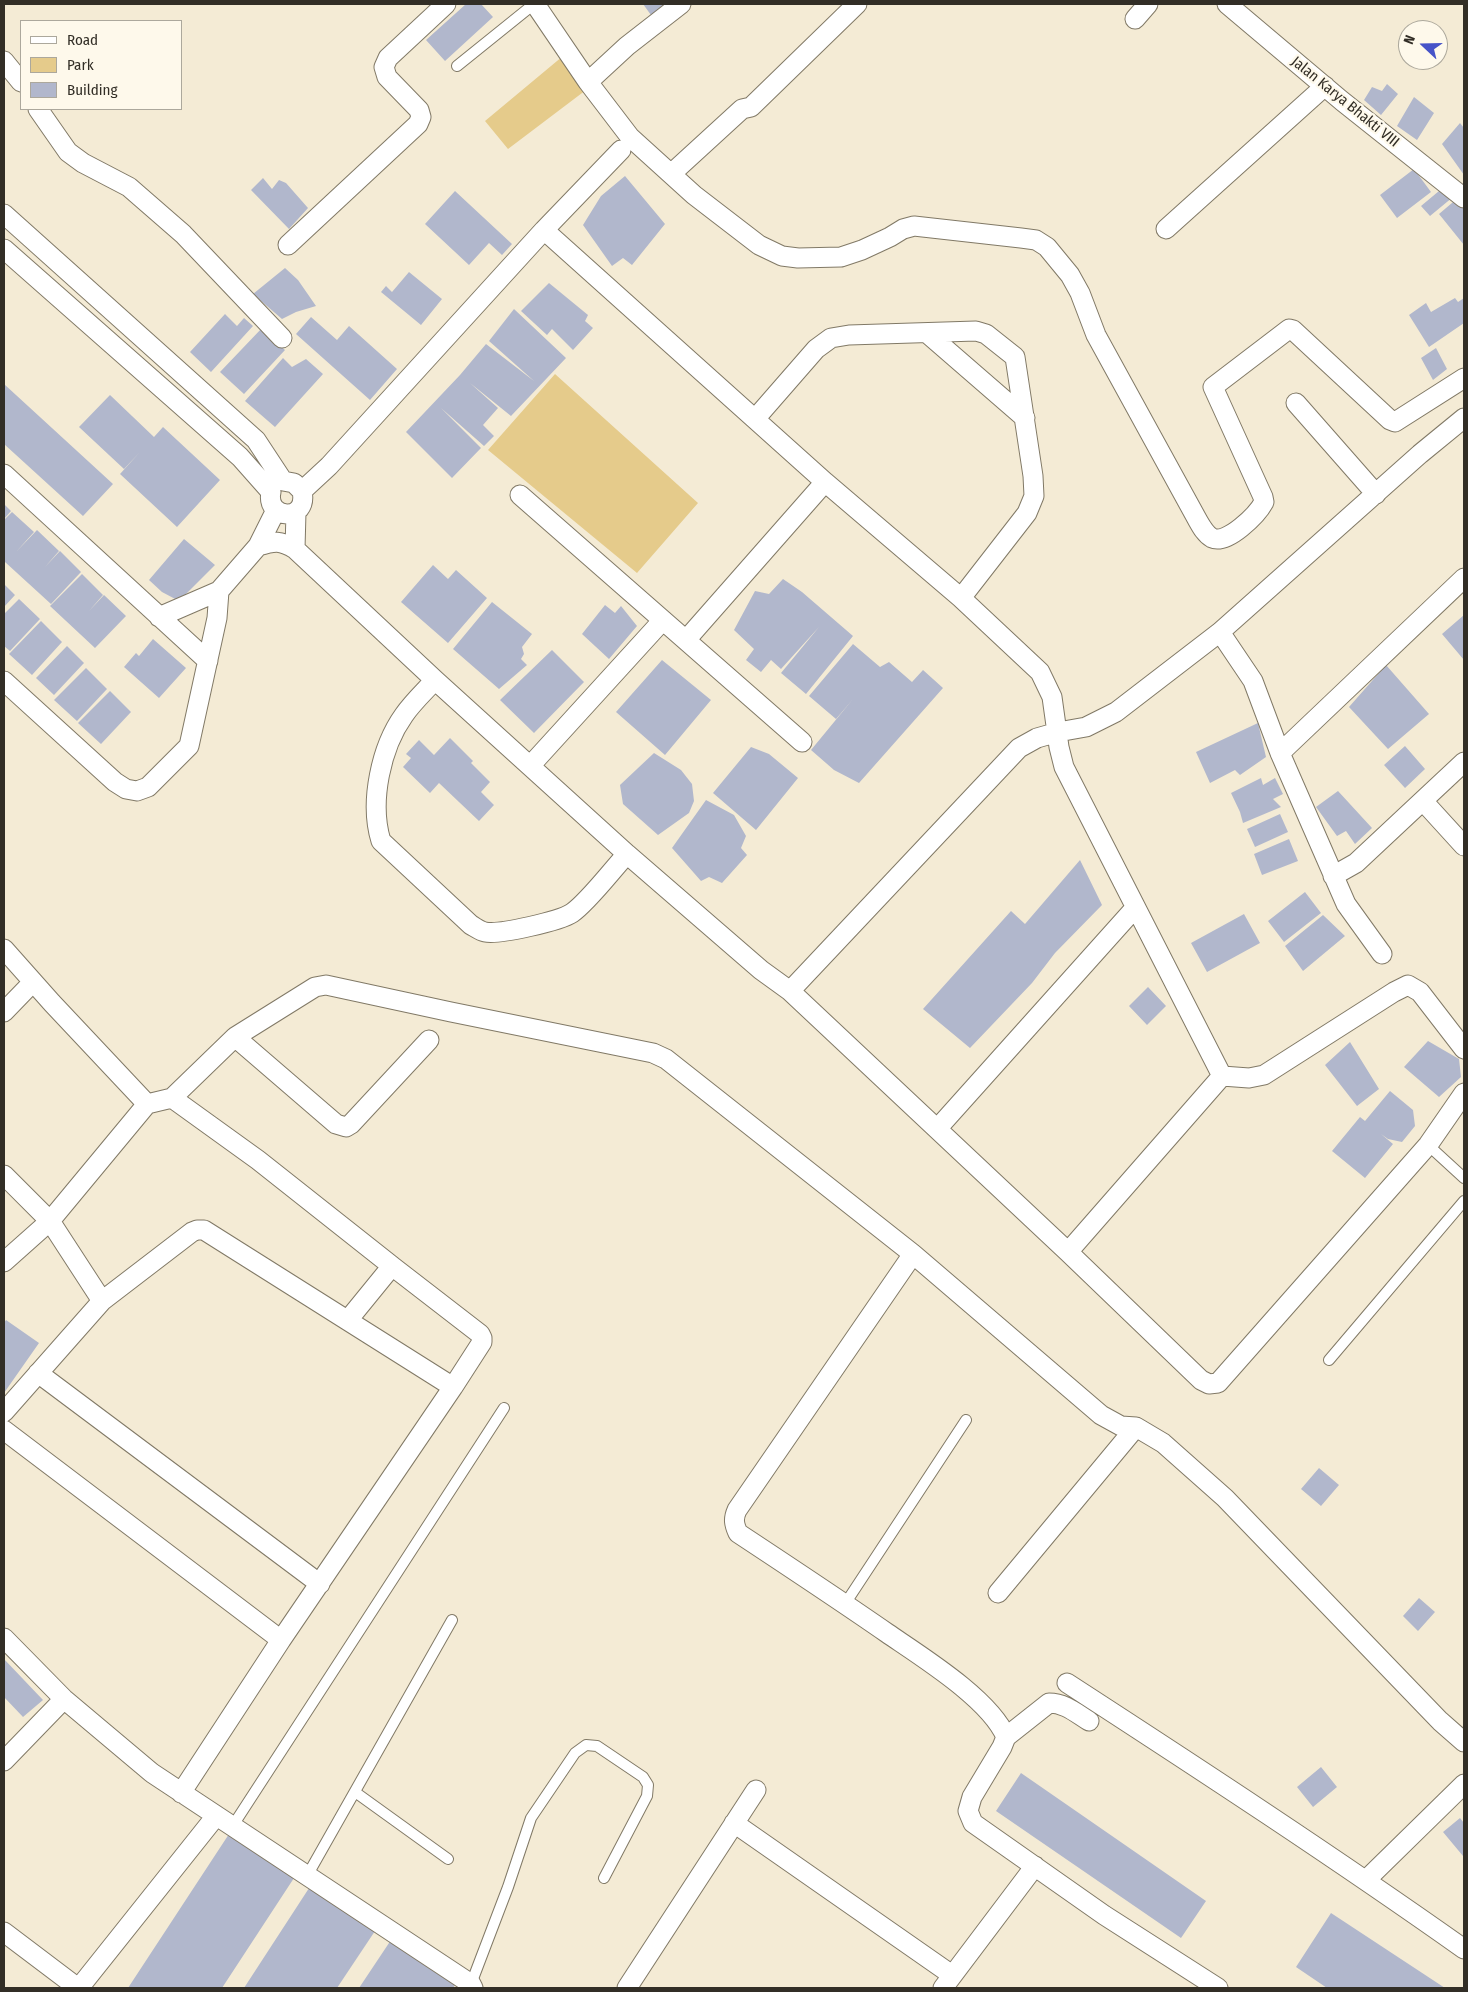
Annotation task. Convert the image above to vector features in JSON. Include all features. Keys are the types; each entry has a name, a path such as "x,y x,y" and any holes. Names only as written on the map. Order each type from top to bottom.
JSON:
{"street":[{"path":"288,245 418,124 422,117 419,110 387,77 384,67 388,58 446,4"},
{"path":"535,4 588,82 630,137 694,195 759,245 782,256 798,258 841,257 862,250 890,238 903,229 914,226 1036,240 1047,248 1080,292 1096,335 1197,519 1206,534 1213,538 1221,540 1229,536 1249,520 1264,502 1213,387 1289,329 1293,330 1390,420 1395,422 1464,378"},
{"path":"588,82 627,46 681,4"},
{"path":"671,174 742,109 751,107 858,4"},
{"path":"1135,19 1148,4"},
{"name":"Jalan Karya Bhakti VIII","path":"1227,4 1464,198"},
{"path":"4,61 20,81"},
{"path":"1166,229 1325,86"},
{"path":"39,110 68,152 83,163 129,187 183,234 282,338"},
{"path":"302,491 329,466 544,230 621,150"},
{"path":"4,214 256,440 286,514 296,512"},
{"path":"544,230 825,482 961,598 1040,672 1052,697 1064,767 1222,1076"},
{"path":"4,249 240,457 277,495"},
{"path":"85,321 103,301"},
{"path":"755,419 816,349 831,338 849,335 976,331 986,334 1015,357 1034,476 1034,496 1027,513 961,598"},
{"path":"927,333 1025,418"},
{"path":"1296,403 1376,494"},
{"path":"790,991 1019,748 1037,738 1086,727 1116,712 1220,632 1420,454 1464,418"},
{"path":"4,474 208,661"},
{"path":"686,640 825,482"},
{"path":"159,617 219,591 258,546 277,495 294,483 302,491 303,503 296,512 295,549"},
{"path":"520,495 802,742"},
{"path":"258,546 274,542 284,542 295,549 435,680 627,854 761,970 790,991 1068,1252 1201,1380 1209,1384 1218,1383 1428,1145 1464,1093"},
{"path":"1280,753 1464,578"},
{"path":"4,682 114,782 126,789 137,791 148,787 189,746 217,618 219,591"},
{"path":"530,766 664,620"},
{"path":"1220,632 1253,681 1280,753 1346,904 1382,954"},
{"path":"435,680 403,716 385,753 378,791 376,825 381,841 471,926 486,932 501,932 559,920 572,913 583,903 627,854"},
{"path":"1333,876 1356,862 1464,762"},
{"path":"1423,801 1464,846"},
{"path":"937,1130 1135,908"},
{"path":"4,949 147,1104"},
{"path":"4,1012 33,982"},
{"path":"4,1262 50,1221 147,1104 172,1098 235,1037 315,987 326,984 653,1053 666,1059 913,1254 1101,1414 1121,1426 1136,1427 1163,1443 1225,1498 1440,1721 1464,1742"},
{"path":"1222,1076 1249,1078 1264,1075 1408,985 1420,992 1464,1049"},
{"path":"235,1037 336,1124 346,1128 429,1040"},
{"path":"1068,1252 1222,1076"},
{"path":"172,1098 258,1160 480,1334 482,1338 482,1342 453,1387 281,1640 180,1793"},
{"path":"4,1175 50,1221 102,1301"},
{"path":"4,1412 102,1301 197,1230 204,1230 453,1387"},
{"path":"913,1254 733,1518 738,1533 845,1604 951,1678 995,1718 1002,1726 1006,1737"},
{"path":"348,1320 392,1266"},
{"path":"38,1373 320,1584"},
{"path":"998,1593 1136,1427"},
{"path":"4,1430 281,1640"},
{"path":"4,1638 64,1699 152,1774 472,1986"},
{"path":"1066,1684 1168,1748 1366,1880 1464,1949"},
{"path":"4,1761 64,1699"},
{"path":"1089,1721 1057,1702 1049,1702 1006,1737 972,1797 968,1812 973,1823 1104,1914 1218,1988"},
{"path":"1366,1880 1464,1784"},
{"path":"628,1988 756,1790"},
{"path":"4,1932 78,1988 216,1816"},
{"path":"734,1822 947,1982 1035,1866"}],"lane":[{"path":"456,66 535,4"},
{"path":"1428,1145 1464,1178"},
{"path":"1329,1360 1464,1202"},
{"path":"232,1827 504,1408"},
{"path":"845,1604 966,1420"},
{"path":"307,1876 452,1620"},
{"path":"472,1986 531,1818 575,1753 586,1745 597,1746 643,1778 648,1785 647,1796 604,1878"},
{"path":"355,1792 448,1859"}],"green space":[{"path":"563,56 586,90 508,149 485,121"},
{"path":"555,374 698,503 637,573 488,450"}],"building":[{"path":"466,4 481,4 493,17 445,61 426,40"},
{"path":"643,4 674,4 656,22"},
{"path":"1387,84 1398,94 1381,115 1364,100 1372,87 1382,91"},
{"path":"1414,97 1434,113 1417,140 1397,126"},
{"path":"1460,123 1464,128 1464,175 1442,144"},
{"path":"1414,169 1431,192 1397,218 1380,195"},
{"path":"625,176 665,224 632,265 623,258 612,266 583,225 601,196"},
{"path":"263,178 272,189 279,180 286,183 308,208 289,229 251,190"},
{"path":"1445,186 1453,197 1430,216 1421,206"},
{"path":"455,191 512,244 502,255 489,243 469,265 425,224"},
{"path":"1459,197 1464,204 1464,245 1439,214"},
{"path":"285,268 298,280 316,306 296,312 282,319 253,294"},
{"path":"409,272 442,299 421,325 381,292 386,286 392,292"},
{"path":"549,283 588,315 585,321 593,328 573,350 552,329 547,335 521,311"},
{"path":"1455,298 1458,302 1464,298 1464,323 1429,347 1409,315 1426,303 1431,312"},
{"path":"514,309 566,358 511,416 470,383 498,408 483,425 494,436 484,446 441,408 481,448 452,478 406,432 460,375 486,344 534,381 489,341"},
{"path":"225,314 237,326 244,318 253,326 211,372 190,352"},
{"path":"311,317 337,340 349,326 397,369 370,400 296,334"},
{"path":"262,328 285,350 244,394 220,372"},
{"path":"1436,348 1447,369 1433,380 1421,358"},
{"path":"283,358 292,367 306,359 323,374 275,427 245,401"},
{"path":"4,384 113,484 83,516 4,444"},
{"path":"110,395 154,437 163,427 220,480 177,527 120,474 140,452 124,469 79,427"},
{"path":"4,504 11,511 4,519"},
{"path":"12,512 34,532 16,552 37,530 59,551 45,567 60,551 81,572 51,604 5,562 4,564 4,520"},
{"path":"184,539 215,565 179,601 162,592 149,580"},
{"path":"433,565 448,579 456,570 487,598 448,643 401,602"},
{"path":"82,574 103,595 89,611 104,595 126,616 95,648 50,606"},
{"path":"783,579 802,592 853,636 806,694 781,673 819,627 781,669 771,660 761,672 746,660 754,649 734,630 755,591 769,594"},
{"path":"4,584 15,595 4,607"},
{"path":"19,599 40,619 10,651 4,646 4,614"},
{"path":"492,602 532,634 522,647 524,654 521,659 527,665 499,689 453,649"},
{"path":"605,605 615,613 621,606 637,626 609,659 582,634"},
{"path":"1464,615 1464,660 1442,634"},
{"path":"41,621 62,642 32,675 9,654"},
{"path":"153,639 186,668 159,698 124,667 136,653 139,656"},
{"path":"853,644 880,667 889,662 912,682 923,670 943,688 859,783 834,770 811,750 853,699 836,719 809,696"},
{"path":"67,646 84,663 54,695 36,678"},
{"path":"552,650 584,682 534,733 500,700"},
{"path":"662,660 711,700 665,755 616,712"},
{"path":"1386,665 1429,714 1388,749 1349,707"},
{"path":"86,668 107,689 77,721 54,700"},
{"path":"110,691 131,712 101,744 78,723"},
{"path":"1258,723 1266,757 1240,775 1235,770 1210,783 1196,752"},
{"path":"450,738 473,761 471,763 490,782 481,792 494,805 479,821 439,783 430,793 403,767 411,758 406,754 419,740 434,755"},
{"path":"1405,746 1425,769 1405,788 1384,765"},
{"path":"751,747 769,754 798,778 756,830 713,793"},
{"path":"654,753 681,770 692,784 694,801 689,813 658,835 623,804 620,785"},
{"path":"1261,778 1263,785 1275,778 1283,794 1273,799 1281,807 1243,823 1231,793"},
{"path":"1338,791 1372,828 1355,844 1346,831 1337,836 1316,807"},
{"path":"706,800 734,815 746,836 741,848 747,855 722,883 709,877 701,881 672,848"},
{"path":"1280,814 1288,832 1255,847 1247,829"},
{"path":"1289,839 1298,861 1262,875 1254,854"},
{"path":"1080,860 1102,905 1055,953 1032,983 970,1048 923,1009 1011,911 1025,924"},
{"path":"1305,892 1321,913 1284,942 1268,921"},
{"path":"1244,914 1260,943 1207,972 1191,943"},
{"path":"1323,915 1345,936 1303,971 1285,946"},
{"path":"1148,987 1166,1006 1147,1025 1129,1006"},
{"path":"1428,1041 1459,1059 1461,1077 1439,1097 1404,1067"},
{"path":"1350,1042 1379,1089 1357,1106 1325,1065"},
{"path":"1390,1091 1413,1110 1415,1126 1402,1142 1388,1139 1381,1134 1393,1144 1365,1178 1332,1151 1360,1117 1365,1121"},
{"path":"6,1320 39,1343 4,1393 4,1323"},
{"path":"1319,1468 1339,1485 1321,1506 1301,1489"},
{"path":"1419,1598 1435,1612 1418,1631 1403,1616"},
{"path":"4,1659 43,1700 23,1717 4,1697"},
{"path":"1321,1767 1337,1787 1313,1807 1297,1787"},
{"path":"1021,1773 1206,1901 1181,1938 996,1811"},
{"path":"1460,1818 1464,1823 1463,1856 1443,1832"},
{"path":"229,1834 294,1878 222,1988 128,1988"},
{"path":"313,1882 379,1925 337,1988 244,1988"},
{"path":"1331,1913 1445,1988 1327,1988 1296,1967"},
{"path":"393,1937 458,1981 453,1988 359,1988"}]}
